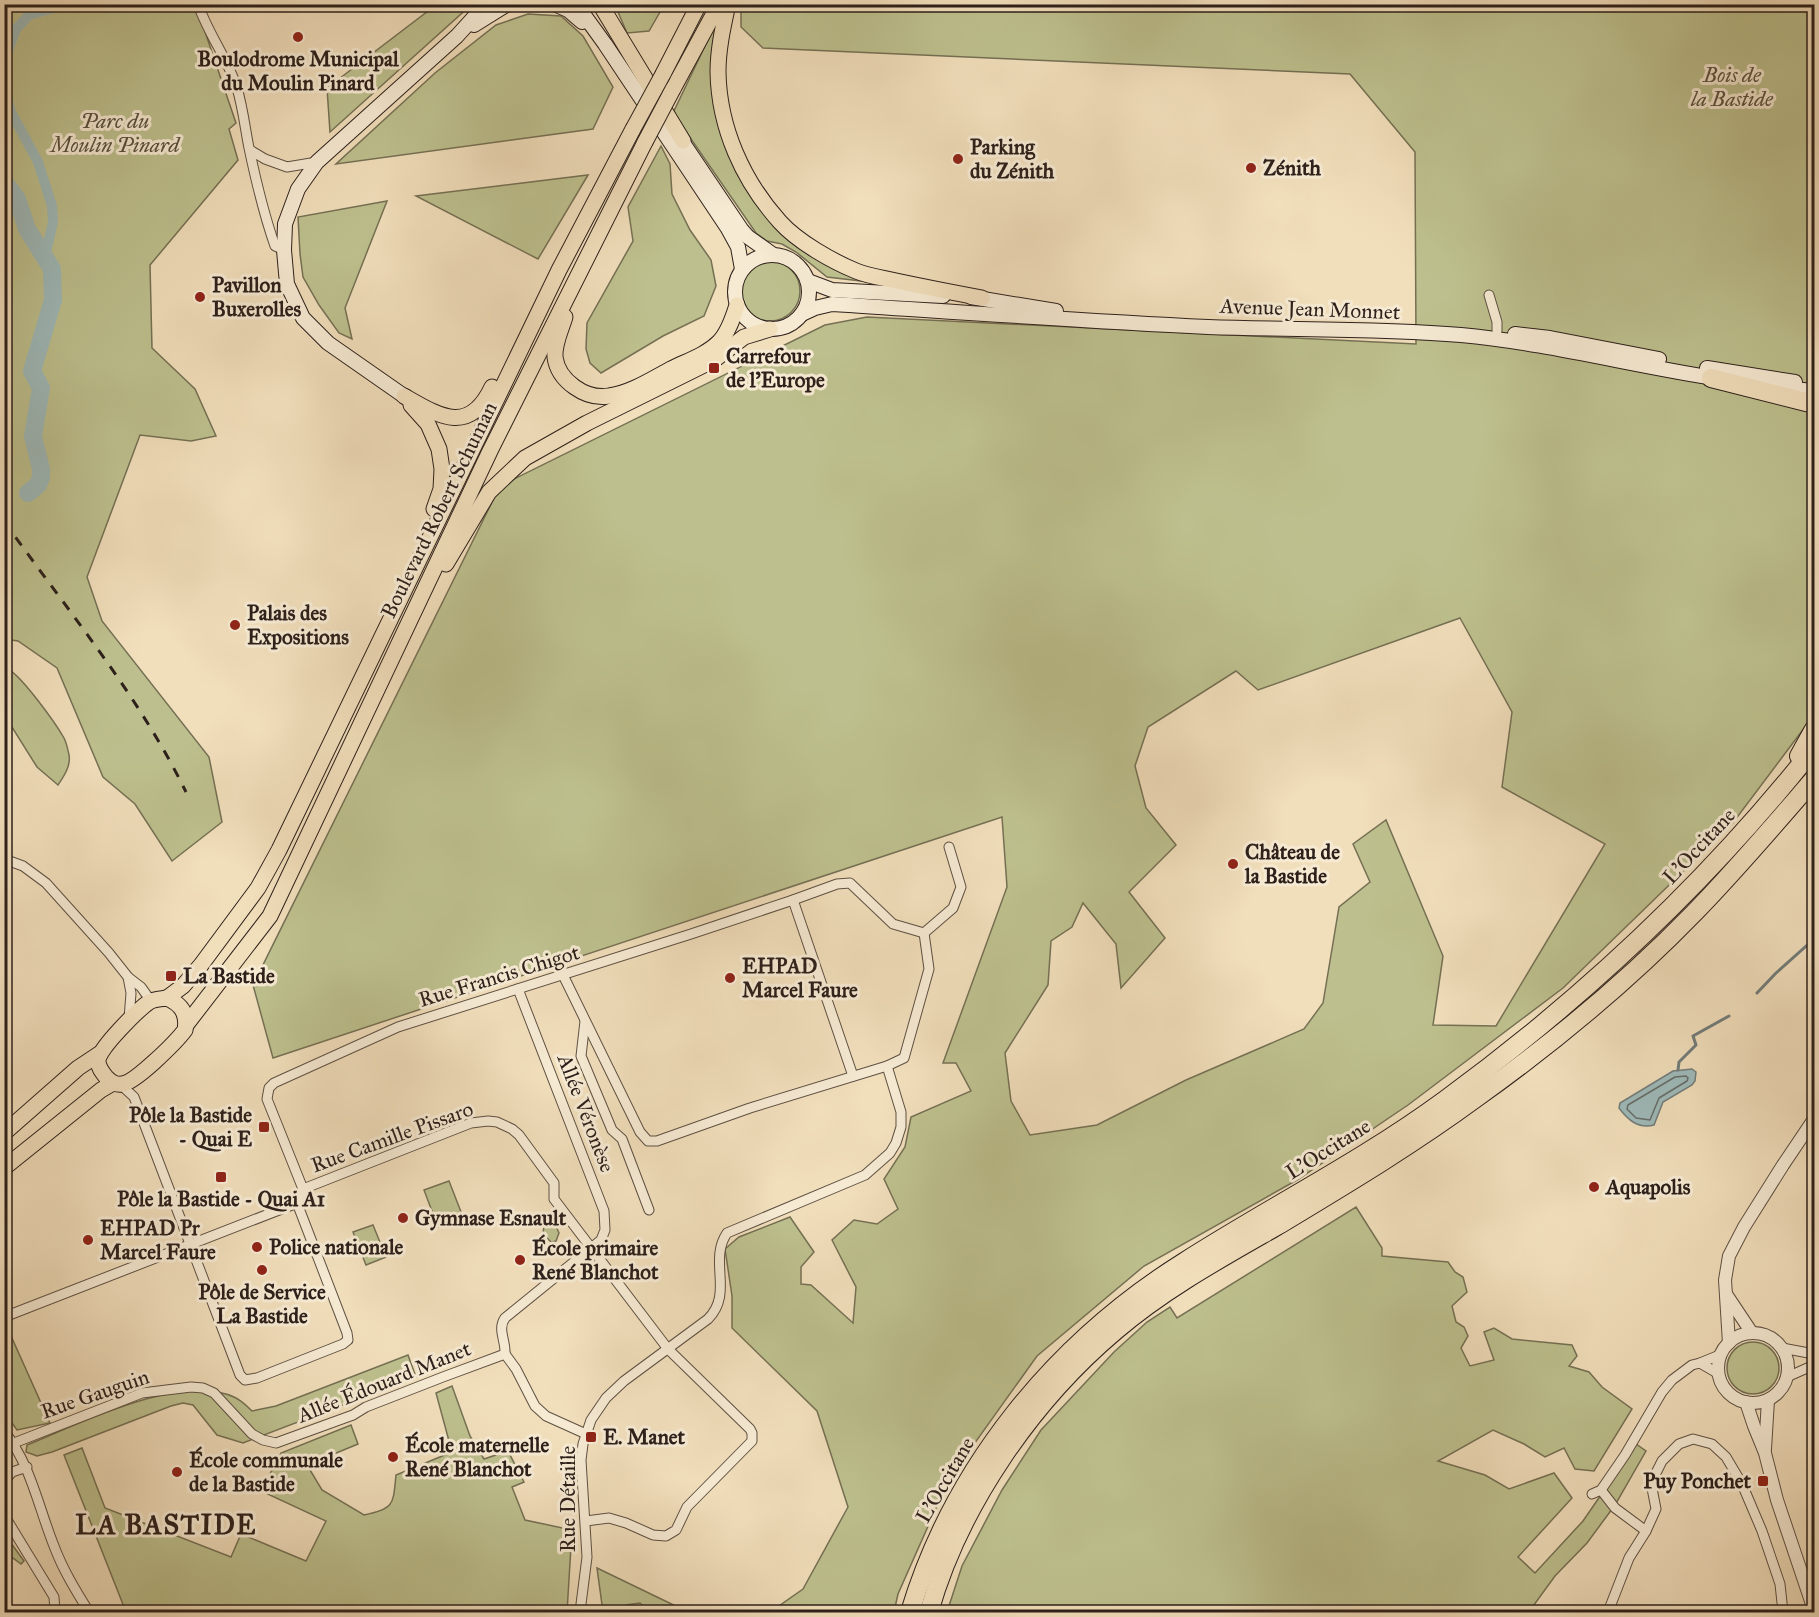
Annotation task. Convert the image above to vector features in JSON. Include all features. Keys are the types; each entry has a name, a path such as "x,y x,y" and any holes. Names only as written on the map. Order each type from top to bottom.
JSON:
{"highway":[{"path":"1711,378 1815,404"},
{"path":"1780,791 1815,729"},
{"name":"L'Occitane","path":"910,1612 938,1537 967,1481 996,1437 1025,1400 1081,1341 1128,1300 1183,1262 1306,1190 1396,1133 1443,1102 1522,1041 1600,976 1678,902 1780,791 1815,748"},
{"name":"L'Occitane","path":"929,1612 942,1573 958,1538 978,1497 998,1465 1023,1428 1046,1400 1094,1350 1116,1330 1185,1280 1373,1169 1524,1064 1614,989 1693,915 1815,779"}],"main road":[{"path":"486,4 457,36 317,162 298,189 285,224 284,250 287,284 303,318 328,343 404,396 440,416 457,418 471,413 486,400 515,339 559,270"},
{"path":"457,36 510,4"},
{"path":"554,4 568,10 585,24 604,45"},
{"path":"576,4 727,227 738,247 742,269"},
{"path":"586,4 741,229 748,237 772,254"},
{"path":"600,4 682,141"},
{"path":"666,68 692,4"},
{"name":"Boulevard Robert Schuman","path":"167,998 183,986 201,965 258,888 279,850 559,270 699,4"},
{"name":"Boulevard Robert Schuman","path":"117,1084 128,1083 139,1075 180,1037 186,1025 270,916 490,451 584,261 719,4"},
{"path":"728,4 718,72 722,111 731,142 744,172 781,223 820,254 858,272 982,298"},
{"path":"400,642 489,492 525,458 587,423 714,360 744,337 788,325 802,314 807,304 808,281 794,262 784,256 772,254 756,258 742,269 734,286 737,305 742,315 760,327 770,329"},
{"path":"584,261 557,343 555,357 560,372 572,386 591,396 607,397 625,392 705,352 720,341 730,325 737,305"},
{"name":"Avenue Jean Monnet","path":"808,281 832,290 982,298 1068,312 1391,324 1497,331 1550,338 1711,369 1815,385"},
{"name":"Avenue Jean Monnet","path":"802,314 832,304 1051,319 1464,336 1550,348 1711,378 1815,392"},
{"path":"404,396 428,424 439,449 442,469 441,489 412,574"},
{"path":"4,1133 78,1068 99,1054 106,1044 151,1000 167,998 176,1002 186,1017 186,1025"},
{"path":"4,1167 101,1090 117,1084 99,1068 99,1054"}],"street":[{"path":"198,4 205,24 234,76 269,229 275,246 284,250"},
{"path":"250,150 265,159 287,167 317,162"},
{"path":"1489,295 1497,331"},
{"path":"563,975 636,1124 648,1142 887,1066 904,1058 926,980 929,969 924,933 953,908 961,887 950,847"},
{"path":"4,859 23,866 46,883 151,1000"},
{"name":"Rue Francis Chigot","path":"303,1189 267,1099 269,1088 274,1083 398,1027 794,900 837,884 850,883 893,924 924,933"},
{"path":"794,900 853,1076"},
{"path":"128,977 131,993 129,1022"},
{"name":"Allée Véronèse","path":"518,989 604,1211 605,1230 600,1240 590,1247"},
{"path":"585,1021 581,1056 612,1130 622,1139 650,1210"},
{"name":"Rue Détaille","path":"580,1612 587,1557 581,1460 583,1444 591,1420 606,1398 624,1381 715,1312 722,1288 719,1253 721,1242 728,1233 865,1175 890,1153 901,1127 901,1112 887,1066"},
{"path":"134,1097 139,1075"},
{"path":"4,1317 190,1243 297,1203 348,1340 257,1378 245,1380 240,1375 190,1243 134,1097 117,1084"},
{"path":"1646,1531 1596,1492 1625,1455 1662,1392 1692,1365 1701,1364 1725,1349 1739,1336 1752,1334 1763,1335 1774,1340 1782,1348 1788,1367 1784,1386 1768,1400 1757,1403 1737,1399 1728,1393 1722,1384 1719,1364 1725,1349 1727,1264 1733,1245 1815,1119"},
{"name":"Rue Camille Pissaro","path":"297,1203 303,1189 471,1123 488,1120 503,1124 519,1135 554,1183 555,1199 668,1349 752,1433 752,1441 687,1507 676,1530 666,1536 653,1536 626,1523 609,1518 586,1521"},
{"name":"Allée Édouard Manet","path":"586,1434 546,1416 535,1406 516,1369 505,1354 506,1345 501,1329 502,1322 590,1247"},
{"path":"1726,1294 1752,1334"},
{"path":"1782,1348 1815,1354"},
{"name":"Allée Édouard Manet","path":"276,1443 505,1354"},
{"path":"1701,1364 1719,1374"},
{"path":"1787,1377 1815,1365"},
{"name":"Rue Gauguin","path":"14,1443 142,1393 191,1387 203,1388 214,1393 252,1434 262,1440 276,1443"},
{"path":"1765,1453 1768,1400"},
{"path":"1746,1402 1765,1453 1777,1500 1815,1610"},
{"path":"4,1431 14,1443 27,1467 55,1548 72,1585 89,1612"},
{"path":"1608,1612 1629,1558 1646,1531 1656,1509 1651,1483 1662,1461 1678,1444 1693,1440 1712,1444 1726,1457 1742,1484 1762,1531 1780,1584 1783,1612"},
{"path":"4,1482 12,1472 27,1467"},
{"path":"4,1515 54,1597 55,1612"}],"green space":[{"name":"Parc du Moulin Pinard","path":"4,5 196,5 236,123 229,129 238,160 150,265 152,348 195,389 216,436 191,441 140,435 87,577 102,621 209,757 222,822 172,861 135,804 103,777 57,668 18,641 5,639"},
{"path":"436,5 471,5 330,132 327,88"},
{"path":"615,5 664,5 649,31 627,33"},
{"name":"Bois de la Bastide","path":"741,5 1814,5 1814,715 1732,824 1563,988 1408,1105 1297,1180 1144,1266 1037,1356 949,1479 898,1594 894,1612 764,1612 773,1610 803,1589 848,1507 817,1411 732,1328 732,1296 725,1249 739,1237 790,1217 814,1252 801,1267 801,1284 811,1285 853,1323 856,1287 832,1240 854,1220 877,1224 898,1209 884,1179 905,1147 911,1117 971,1091 956,1063 943,1063 1007,887 1002,817 273,1058 253,985 500,486 825,325 867,317 1416,344 1415,152 1350,74 763,48 741,27","holes":["1460,618 1512,712 1502,787 1605,844 1496,1026 1433,1025 1443,956 1386,820 1353,844 1370,882 1339,907 1323,1003 1304,1029 1186,1080 1097,1125 1030,1135 1011,1101 1005,1053 1048,985 1051,941 1072,927 1083,903 1116,944 1121,988 1165,938 1129,892 1176,845 1146,808 1135,766 1148,727 1236,671 1258,690"]},
{"path":"528,14 561,16 583,36 613,87 593,129 336,164 435,73 496,25"},
{"path":"716,23 712,82 736,171 759,208 785,234 878,283 827,277 796,252 782,244 767,241 756,233 673,113"},
{"path":"661,146 670,164 672,194 690,230 711,260 716,286 704,316 663,336 601,373 590,363 586,349 587,323 633,241 628,207"},
{"path":"588,175 538,259 416,196"},
{"path":"387,201 345,308 352,339 339,333 303,277 298,217"},
{"path":"770,261 787,266 795,274 800,291 795,308 787,316 770,321 753,316 745,308 740,291 745,274 753,266"},
{"path":"5,668 27,687 64,738 69,763 58,785 37,767 5,716"},
{"path":"449,1181 463,1217 438,1227 424,1190"},
{"path":"1356,1207 1382,1248 1382,1256 1448,1262 1455,1272 1463,1277 1467,1292 1452,1306 1456,1322 1464,1327 1468,1336 1461,1348 1470,1366 1494,1360 1484,1332 1494,1328 1512,1339 1572,1345 1577,1356 1569,1366 1589,1372 1602,1387 1632,1409 1594,1471 1575,1469 1564,1448 1545,1457 1524,1444 1493,1430 1438,1461 1485,1475 1509,1489 1554,1473 1572,1498 1518,1557 1535,1573 1583,1521 1636,1444 1646,1451 1615,1505 1587,1543 1555,1576 1531,1609 1527,1612 947,1612 962,1566 1002,1490 1041,1430 1114,1352 1147,1322 1170,1307 1177,1318"},
{"path":"551,1222 555,1224 559,1233 556,1241 551,1242 543,1234 544,1225"},
{"path":"373,1225 386,1257 366,1265 353,1232"},
{"path":"5,1327 7,1327 50,1423 17,1430 5,1413"},
{"path":"1748,1342 1758,1342 1768,1346 1775,1353 1779,1368 1775,1383 1768,1390 1758,1394 1748,1394 1738,1390 1731,1383 1727,1373 1727,1363 1731,1353 1738,1346"},
{"path":"408,1355 416,1377 243,1443 217,1435 193,1405 183,1403 52,1452 37,1456 26,1452 27,1445 74,1425 159,1396 187,1391 212,1391 237,1398 252,1411 276,1406"},
{"path":"452,1386 470,1436 484,1459 508,1451 524,1482 512,1487 525,1520 572,1530 567,1612 126,1612 64,1455 82,1448 105,1508 231,1557 241,1534 306,1561 326,1521 261,1491 281,1453 351,1425 358,1444 307,1465 322,1490 364,1515 382,1510 391,1504 393,1499 396,1475 452,1452 436,1393"},
{"path":"5,1535 24,1561 21,1564 5,1552"},
{"path":"597,1568 688,1612 650,1612 640,1603 626,1605 620,1612 603,1612"}],"water":[{"path":"1692,1069 1696,1072 1695,1081 1663,1102 1654,1125 1638,1125 1619,1108 1620,1103 1673,1071"}],"waterway":[{"path":"4,62 16,29 29,15 68,4"},
{"path":"6,94 11,112 38,162 52,206 53,222 45,257"},
{"path":"4,182 17,199 27,229 52,269 53,300 32,371 41,388 33,436 41,477 38,485 28,493"},
{"path":"1757,993 1814,939"},
{"path":"1678,1070 1679,1062 1696,1045 1693,1036 1729,1016"}],"railway":[{"path":"4,521 124,687 167,756 186,792"}],"place":[{"name":"Boulodrome Municipal du Moulin Pinard","path":"298,37"},
{"name":"Parking du Zénith","path":"958,159"},
{"name":"Zénith","path":"1251,168"},
{"name":"Pavillon Buxerolles","path":"200,297"},
{"name":"Carrefour de l'Europe","path":"714,368"},
{"name":"Palais des Expositions","path":"235,625"},
{"name":"Château de la Bastide","path":"1233,864"},
{"name":"La Bastide","path":"171,976"},
{"name":"EHPAD Marcel Faure","path":"730,978"},
{"name":"Pôle la Bastide - Quai E","path":"264,1127"},
{"name":"Pôle la Bastide - Quai A1","path":"221,1177"},
{"name":"Aquapolis","path":"1594,1187"},
{"name":"Gymnase Esnault","path":"403,1218"},
{"name":"EHPAD Pr Marcel Faure","path":"88,1240"},
{"name":"Police nationale","path":"257,1247"},
{"name":"École primaire René Blanchot","path":"520,1260"},
{"name":"Pôle de Service La Bastide","path":"262,1270"},
{"name":"E. Manet","path":"591,1437"},
{"name":"École maternelle René Blanchot","path":"393,1457"},
{"name":"École communale de la Bastide","path":"177,1472"},
{"name":"Puy Ponchet","path":"1763,1481"}],"district":[{"name":"LA BASTIDE","path":"166,1524"}]}
